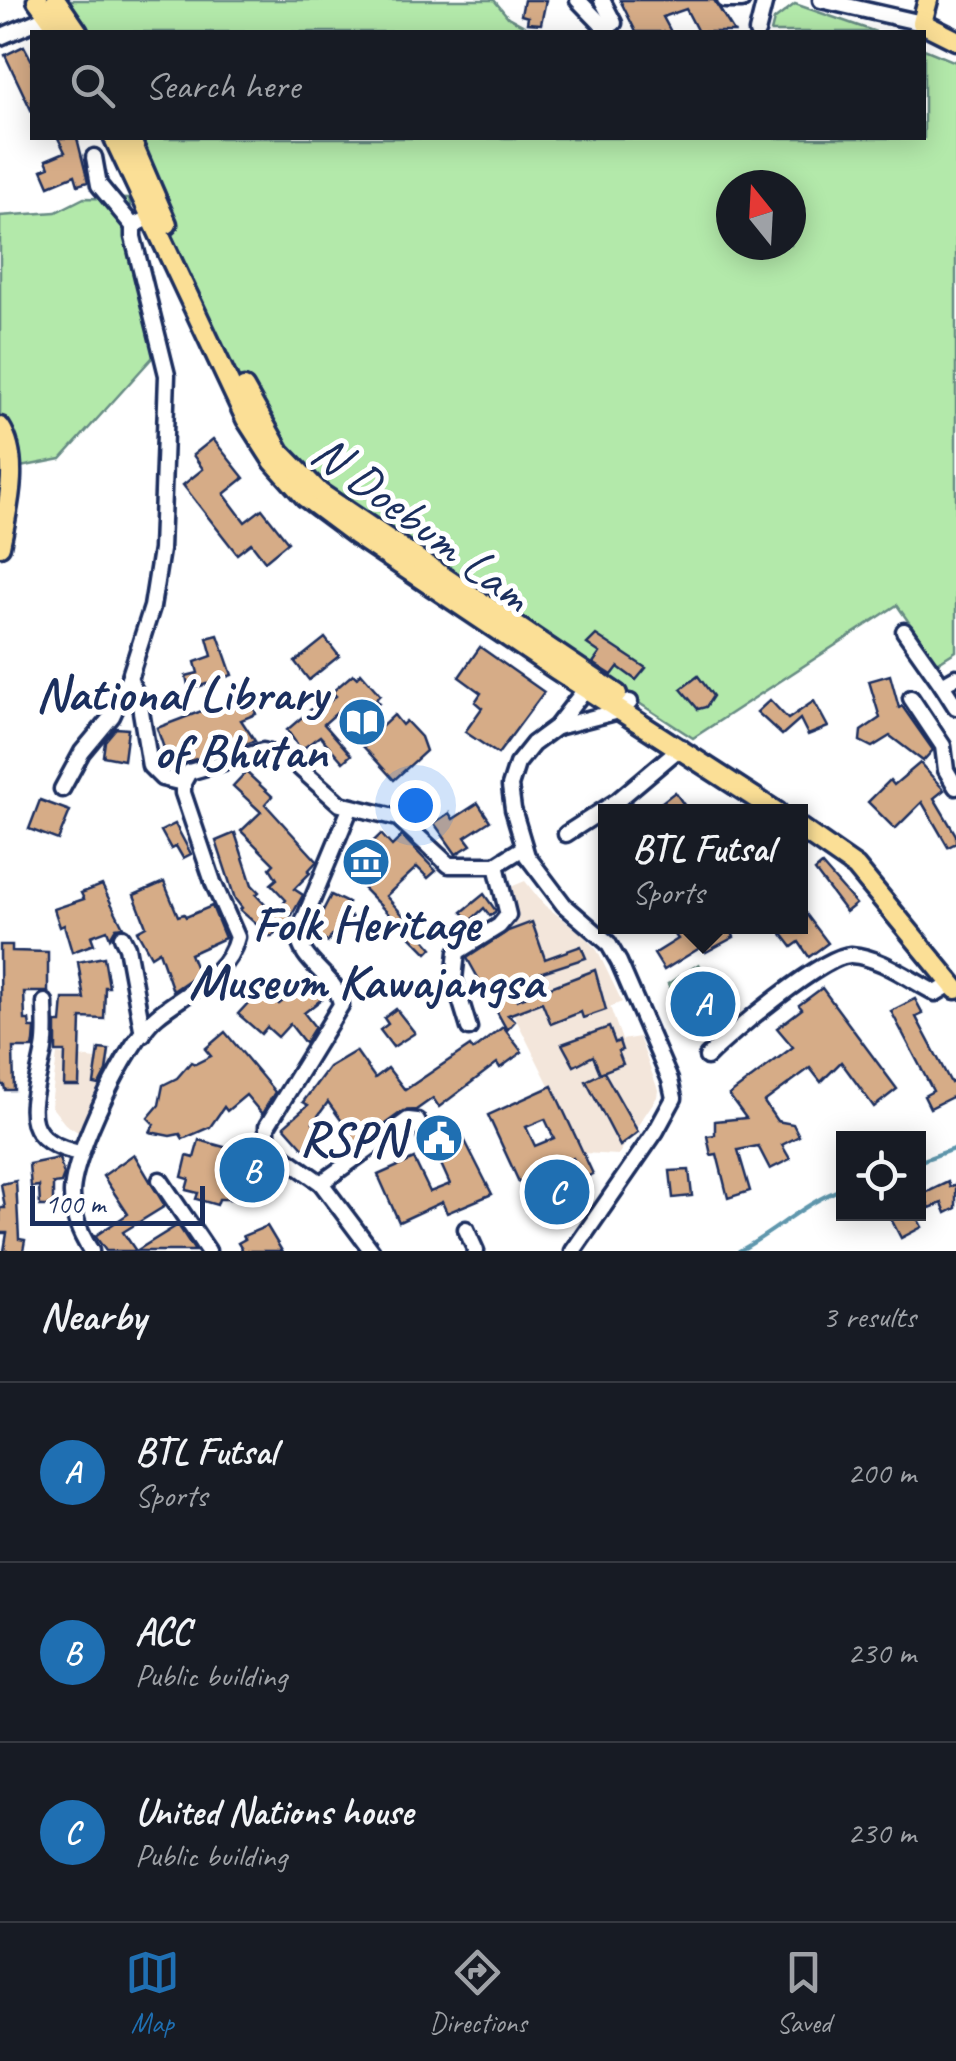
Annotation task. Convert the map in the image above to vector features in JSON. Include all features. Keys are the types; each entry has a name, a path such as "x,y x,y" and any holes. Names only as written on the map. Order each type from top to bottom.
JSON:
{"main road":[{"path":"37,0 76,30"},
{"path":"928,0 922,23 956,40"},
{"name":"N Doebum Lam","path":"115,140 156,214"},
{"name":"N Doebum Lam","path":"131,140 156,214 246,419 273,462 305,497 356,536 780,804"},
{"path":"0,426 8,443 11,468 0,546"},
{"name":"N Doebum Lam","path":"627,706 765,804"},
{"path":"808,822 860,857 954,982"},
{"path":"808,834 856,867 954,982"}],"street":[{"path":"578,0 614,29"},
{"path":"590,0 614,29"},
{"path":"602,0 614,29"},
{"path":"725,0 742,0"},
{"path":"758,30 765,0"},
{"path":"822,0 922,23"},
{"path":"0,37 33,28 52,8"},
{"path":"62,788 82,752 112,716 130,679 152,607 161,550 167,375 132,237 133,226 99,185 94,157"},
{"path":"133,226 156,214"},
{"path":"904,631 949,681 956,706"},
{"path":"130,679 139,698 150,766 162,778 182,782"},
{"path":"572,1250 674,1098 670,1080 614,952 564,905 523,848 510,786 517,764 532,744 556,727 589,684"},
{"path":"911,698 943,746 946,770 956,787"},
{"path":"556,727 627,706"},
{"path":"612,804 681,747"},
{"path":"182,782 195,770 269,752 291,760 332,798 350,808 398,818 448,864 496,865 523,848"},
{"path":"90,1251 72,1202 80,1153 107,1091 155,1017 211,977 231,954 237,937 213,882 182,782"},
{"path":"350,808 298,934 303,952 334,986 341,1005 267,1126 266,1134 271,1148 321,1182 372,1251"},
{"path":"566,834 598,813"},
{"path":"469,1028 454,979 457,952 499,926 508,915 496,865"},
{"path":"122,937 128,947 143,1035"},
{"path":"706,1057 767,1006 837,957 864,958 936,993 954,982"},
{"path":"45,1002 44,1050 30,1105 38,1130 57,1148 80,1153"},
{"path":"321,1182 408,1120 417,1120 432,1149"},
{"path":"609,1165 620,1180"},
{"path":"160,1180 208,1251"},
{"path":"466,1229 476,1251"}],"shaded area":[{"path":"525,881 544,905 597,950 622,1002 610,1007 622,1040 639,1037 658,1090 618,1155 583,1153 473,933 517,916 506,889"},
{"path":"57,1054 111,1061 78,1132 65,1124 51,1106"}],"green space":[{"path":"56,0 494,0 508,17 531,30 78,30"},
{"path":"795,4 870,30 772,30 774,20"},
{"path":"926,50 956,62 956,651 937,663 897,605 693,738 329,502 271,441 207,317 131,140 926,140"},
{"path":"84,198 129,199 161,348 61,459 0,471 0,216 56,212"},
{"path":"699,964 738,1024 706,1045 668,984"}],"building":[{"path":"524,0 546,0 541,24 527,23 528,17 521,15"},
{"path":"620,0 714,0 733,30 697,30 686,9 663,17 670,30 635,30"},
{"path":"24,46 30,57 30,108 5,55"},
{"path":"59,140 78,140 88,182 78,185 75,175 49,186 42,170 49,167 46,160 65,152"},
{"path":"213,439 244,478 224,494 245,522 262,509 288,542 265,561 251,543 237,554 183,485 203,469 193,455"},
{"path":"218,635 232,675 189,690 186,676 198,673 195,662 212,656 207,638"},
{"path":"596,635 646,668 636,680 618,667 612,675 593,663 600,653 587,644"},
{"path":"325,638 339,656 309,680 295,662"},
{"path":"480,647 544,692 498,754 465,732 482,708 475,702 481,693 459,677"},
{"path":"361,673 380,695 376,699 379,703 359,721 355,716 350,720 341,709 324,724 351,755 343,762 320,736 301,750 287,730 315,706 319,711 336,696 332,692 353,674 357,678"},
{"path":"890,675 899,708 902,706 933,750 923,761 890,736 872,747 860,741 861,731 880,718 869,681"},
{"path":"698,676 713,696 706,707 698,709 681,689"},
{"path":"249,693 256,714 241,720 255,741 186,762 178,771 171,769 157,728"},
{"path":"770,700 788,719 814,701 828,727 808,735 800,719 782,735 757,712"},
{"path":"394,715 421,737 426,751 394,780 362,745"},
{"path":"116,728 128,729 124,760 103,756 105,741"},
{"path":"920,763 944,790 934,798 956,835 956,843 948,847 922,802 895,829 868,802 890,780 894,785"},
{"path":"246,772 272,796 265,804 317,861 294,889 303,895 288,922 271,937 240,910 216,841 235,833 252,885 259,892 256,895 275,915 286,900 271,884 277,879 270,868 274,864 241,831 261,812 233,786"},
{"path":"675,792 683,804 659,804"},
{"path":"40,800 70,811 58,840 29,829"},
{"path":"478,803 490,821 465,837 471,845 456,854 434,823 449,813 453,819"},
{"path":"175,824 191,854 183,858 176,846 171,849 161,831"},
{"path":"381,834 392,846 402,836 436,871 428,878 417,867 386,896 432,948 427,953 363,888 379,874 360,854"},
{"path":"822,865 856,904 846,912 815,871"},
{"path":"164,882 178,916 186,917 212,906 225,938 190,954 198,974 173,991 159,951 151,956 137,931 146,926 134,895"},
{"path":"102,885 123,927 116,928 110,938 107,930 91,936 94,944 72,952 64,925 60,927 54,909 84,899 81,893"},
{"path":"484,894 496,911 490,916 484,908 470,921 462,912"},
{"path":"331,895 348,903 343,913 352,917 341,939 332,935 328,942 311,934"},
{"path":"808,917 828,943 809,957 799,942 792,947 782,934 808,934"},
{"path":"532,922 545,959 581,946 586,958 508,983 517,1000 595,970 606,1010 583,1018 581,1012 551,1024 542,1002 508,1015 515,1021 507,1030 467,958 508,931"},
{"path":"674,934 734,937 706,952 703,946 664,970 654,954 678,939"},
{"path":"0,945 12,945 12,951 48,952 48,992 24,992 25,1020 29,1020 30,1028 35,1028 34,1042 33,1048 13,1048 14,1090 5,1090 1,1085"},
{"path":"104,957 109,987 105,987 104,1019 81,1018 79,1086 64,1086 65,1052 56,1052 56,1023 61,1023 63,999 84,999 78,962"},
{"path":"308,981 322,999 304,1013 315,1027 305,1043 290,1024 278,1037 267,1027 261,1034 238,1014 262,988 279,1004"},
{"path":"822,988 897,1089 874,1107 841,1062 821,1082 810,1068 764,1102 777,1121 793,1124 799,1136 782,1145 790,1159 770,1169 758,1146 738,1150 750,1191 728,1198 717,1154 711,1155 707,1136 715,1135 715,1121 746,1118 729,1095 793,1047 777,1028"},
{"path":"915,999 923,1014 916,1017 951,1083 956,1080 956,1095 930,1108 924,1096 933,1091 891,1011"},
{"path":"396,1009 415,1033 393,1047 380,1030 388,1024 384,1018"},
{"path":"503,1027 522,1052 500,1068 497,1063 439,1107 433,1098 416,1110 403,1111 350,1149 343,1140 351,1134 328,1102 313,1123 324,1136 307,1152 284,1126 308,1105 303,1102 329,1067 356,1051 375,1078 388,1068 405,1090 470,1046 473,1050"},
{"path":"609,1027 615,1043 619,1041 623,1064 600,1073 593,1056 574,1066 562,1044"},
{"path":"225,1032 275,1092 262,1114 246,1095 227,1111 224,1107 210,1127 183,1139 180,1134 150,1132 154,1124 148,1118 159,1105 163,1085 177,1078 191,1062 195,1064 211,1056 205,1049"},
{"path":"99,1049 109,1050 99,1085 94,1084"},
{"path":"604,1072 638,1132 620,1146 586,1081"},
{"path":"552,1086 593,1174 584,1178 573,1158 519,1182 488,1115","holes":["545,1119 554,1138 535,1146 526,1127"]},
{"path":"459,1129 492,1194 447,1213 442,1202 399,1222 378,1175 414,1159 430,1192 450,1184 441,1164 451,1161 439,1138"},
{"path":"199,1140 231,1149 230,1154 242,1157 237,1177 242,1179 239,1192 234,1190 232,1199 219,1199 217,1205 196,1199 198,1193 186,1190 189,1179 182,1177 187,1156 194,1158"},
{"path":"134,1154 165,1206 123,1232 136,1251 106,1251 95,1236 128,1214 103,1176"},
{"path":"59,1158 64,1175 61,1183 53,1184 53,1206 40,1206 39,1186 31,1187 29,1164"},
{"path":"689,1170 692,1196 673,1198 670,1171"},
{"path":"16,1181 19,1239 25,1240 23,1251 4,1251 7,1233 0,1233 0,1208 5,1208 1,1184"},
{"path":"948,1182 950,1187 956,1184 956,1208 946,1213 942,1203 930,1208 926,1193"},
{"path":"892,1221 919,1221 922,1227 901,1238"},
{"path":"178,1225 195,1251 136,1251"},
{"path":"267,1226 282,1251 243,1251 238,1243 245,1239 243,1236"}],"waterway":[{"path":"926,1159 956,1148"},
{"path":"739,1251 836,1192"}],"place":[{"name":"National Library of Bhutan","path":"362,722"},
{"name":"Folk Heritage Museum Kawajangsa","path":"366,862"},
{"name":"BTL Futsal","path":"703,1004"},
{"name":"RSPN","path":"439,1138"},
{"name":"ACC","path":"252,1170"},
{"name":"United Nations house","path":"557,1192"}]}
